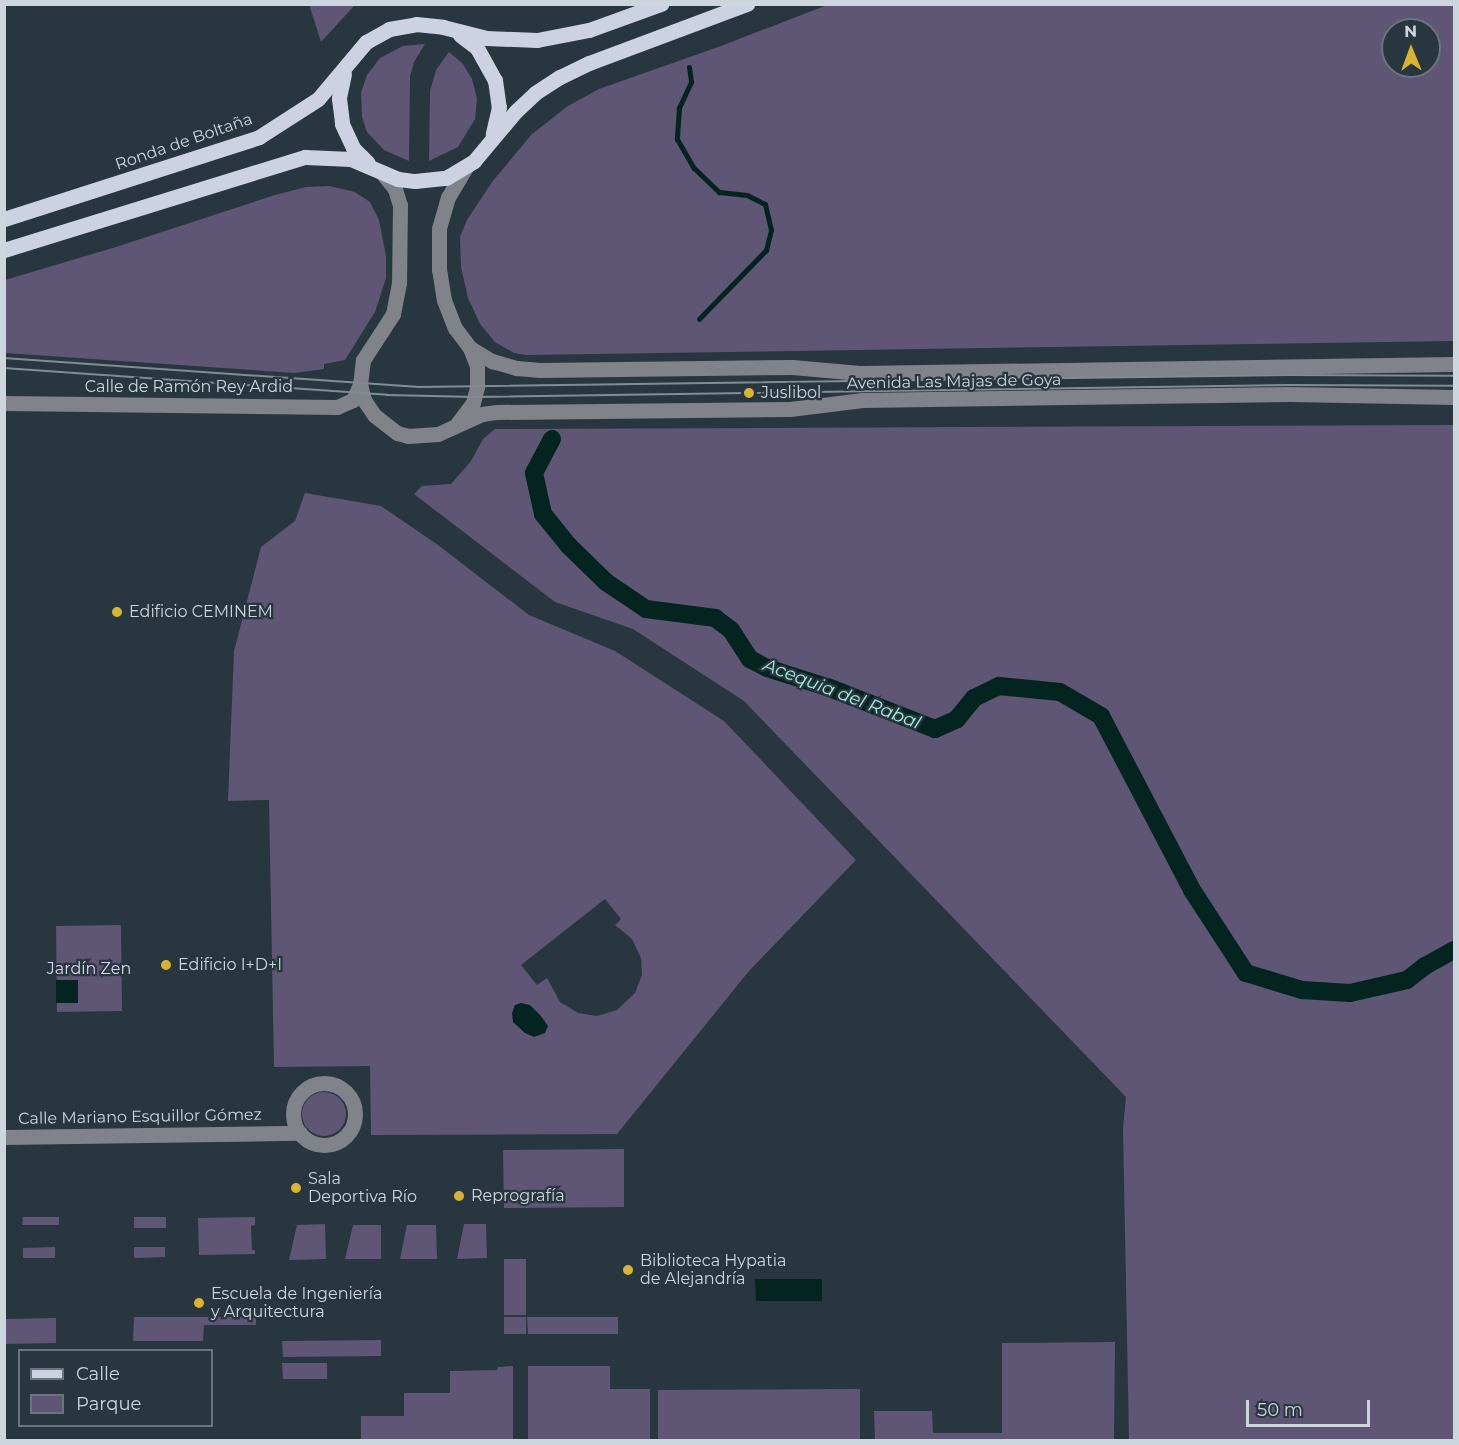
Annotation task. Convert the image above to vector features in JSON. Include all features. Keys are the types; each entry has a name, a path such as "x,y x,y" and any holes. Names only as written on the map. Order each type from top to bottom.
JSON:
{"main road":[{"name":"Ronda de Boltaña","path":"4,219 259,137 318,99 366,42 389,29 416,24 443,27 486,38 537,40 589,30 661,4"},
{"name":"Ronda de Boltaña","path":"4,250 42,241 291,160 340,157 361,162 377,171 415,181 435,181 465,169 535,93 573,69 747,4"},
{"name":"Ronda de Boltaña","path":"443,27 461,35 477,48 495,80 499,107 498,120 489,141"},
{"name":"Ronda de Boltaña","path":"351,60 341,87 340,112 353,148 377,171"}],"street":[{"name":"Avenida Las Majas de Goya","path":"457,424 473,403 477,387 477,366 471,348 448,315 439,269 441,222 453,186 465,169"},
{"path":"360,384 363,360 393,314 399,283 400,205 395,189 377,171"},
{"name":"Avenida Las Majas de Goya","path":"471,348 506,366 540,370 792,367 860,373 1455,364"},
{"name":"Avenida Las Majas de Goya","path":"360,384 364,400 374,415 397,433 427,436 489,412 790,408 862,400 1289,394 1455,397"},
{"name":"Calle de Ramón Rey Ardid","path":"4,403 337,407 353,400 360,384"},
{"name":"Calle Mariano Esquillor Gómez","path":"4,1137 275,1134 297,1126"}],"green space":[{"path":"309,4 355,4 355,5 321,42"},
{"path":"827,5 1454,5 1454,341 526,355 514,353 495,342 480,324 468,298 461,267 460,237 467,220 492,182 532,134 568,106 599,89 721,46"},
{"path":"425,44 414,62 410,76 409,161 384,150 367,132 362,117 361,93 367,75 380,58 403,46"},
{"path":"449,52 463,64 472,79 477,99 475,119 458,147 429,161 430,91 436,70"},
{"path":"329,186 355,192 370,202 379,220 386,256 386,278 375,312 345,360 324,364 324,369 294,373 5,353 5,280 116,247 275,195 306,187"},
{"path":"1454,425 1454,1440 1129,1440 1123,1128 1126,1097 744,701 633,629 555,602 414,494 422,486 451,484 471,461 483,439 495,429"},
{"path":"305,493 381,506 438,545 529,615 615,651 724,721 856,860 749,971 617,1134 371,1135 370,1066 274,1067 269,800 228,801 234,651 261,547 295,521","holes":["605,899 621,919 615,925 632,939 641,958 642,975 635,993 617,1010 597,1016 578,1013 560,1002 547,978 537,985 521,965"]},
{"name":"Jardín Zen","path":"121,925 122,1011 57,1012 56,926"},
{"path":"324,1092 340,1098 346,1114 340,1130 324,1136 308,1130 302,1114 308,1098"},
{"path":"624,1149 624,1207 504,1208 503,1150"},
{"path":"23,1217 59,1217 59,1225 22,1225"},
{"path":"134,1217 166,1217 166,1228 134,1228"},
{"path":"255,1217 255,1225 251,1226 252,1250 255,1250 255,1254 199,1255 198,1218"},
{"path":"325,1224 326,1259 289,1260 297,1225"},
{"path":"464,1224 486,1224 487,1258 457,1259"},
{"path":"353,1225 381,1225 381,1259 345,1259"},
{"path":"407,1225 436,1225 437,1259 400,1259"},
{"path":"55,1247 55,1258 23,1258 23,1248"},
{"path":"134,1247 165,1247 165,1257 134,1258"},
{"path":"504,1259 526,1259 526,1315 504,1315"},
{"path":"134,1317 256,1317 256,1325 204,1325 203,1341 133,1341"},
{"path":"504,1317 526,1317 526,1334 504,1334"},
{"path":"527,1317 618,1317 618,1334 528,1334"},
{"path":"56,1318 56,1343 5,1344 5,1319"},
{"path":"381,1340 381,1356 283,1357 282,1341"},
{"path":"1115,1342 1114,1440 875,1440 874,1411 932,1411 933,1433 1002,1433 1002,1343"},
{"path":"282,1363 327,1363 327,1379 283,1379"},
{"path":"513,1366 513,1440 361,1440 361,1416 404,1416 404,1393 450,1393 450,1371 497,1370 498,1367"},
{"path":"528,1366 610,1366 610,1389 650,1389 650,1440 528,1440"},
{"path":"860,1389 860,1440 658,1440 658,1390"}],"shaded area":[{"path":"56,980 78,980 78,1003 56,1003"},
{"path":"521,1003 530,1005 541,1016 548,1026 545,1033 534,1037 525,1033 513,1022 512,1013 515,1005"},
{"path":"755,1279 822,1279 822,1301 756,1301"}],"waterway":[{"path":"689,67 691,82 679,108 677,139 694,168 719,192 747,195 765,204 771,230 766,250 699,319"},
{"name":"Acequia del Rabal","path":"552,439 534,473 543,514 569,546 606,582 646,609 715,618 731,630 750,659 767,668 830,688 935,729 957,719 974,698 999,686 1060,692 1101,716 1192,890 1246,973 1302,990 1350,993 1407,980 1425,966 1454,950"}],"tram line":[{"path":"4,358 419,387 1288,375 1454,376"},
{"path":"4,368 387,395 475,397 1289,385 1454,386"}],"place":[{"name":"Juslibol","path":"749,393"},
{"name":"Edificio CEMINEM","path":"117,612"},
{"name":"Edificio I+D+I","path":"166,965"},
{"name":"Sala Deportiva Río","path":"296,1188"},
{"name":"Reprografía","path":"459,1196"},
{"name":"Biblioteca Hypatia de Alejandría","path":"628,1270"},
{"name":"Escuela de Ingeniería y Arquitectura","path":"199,1303"}]}
